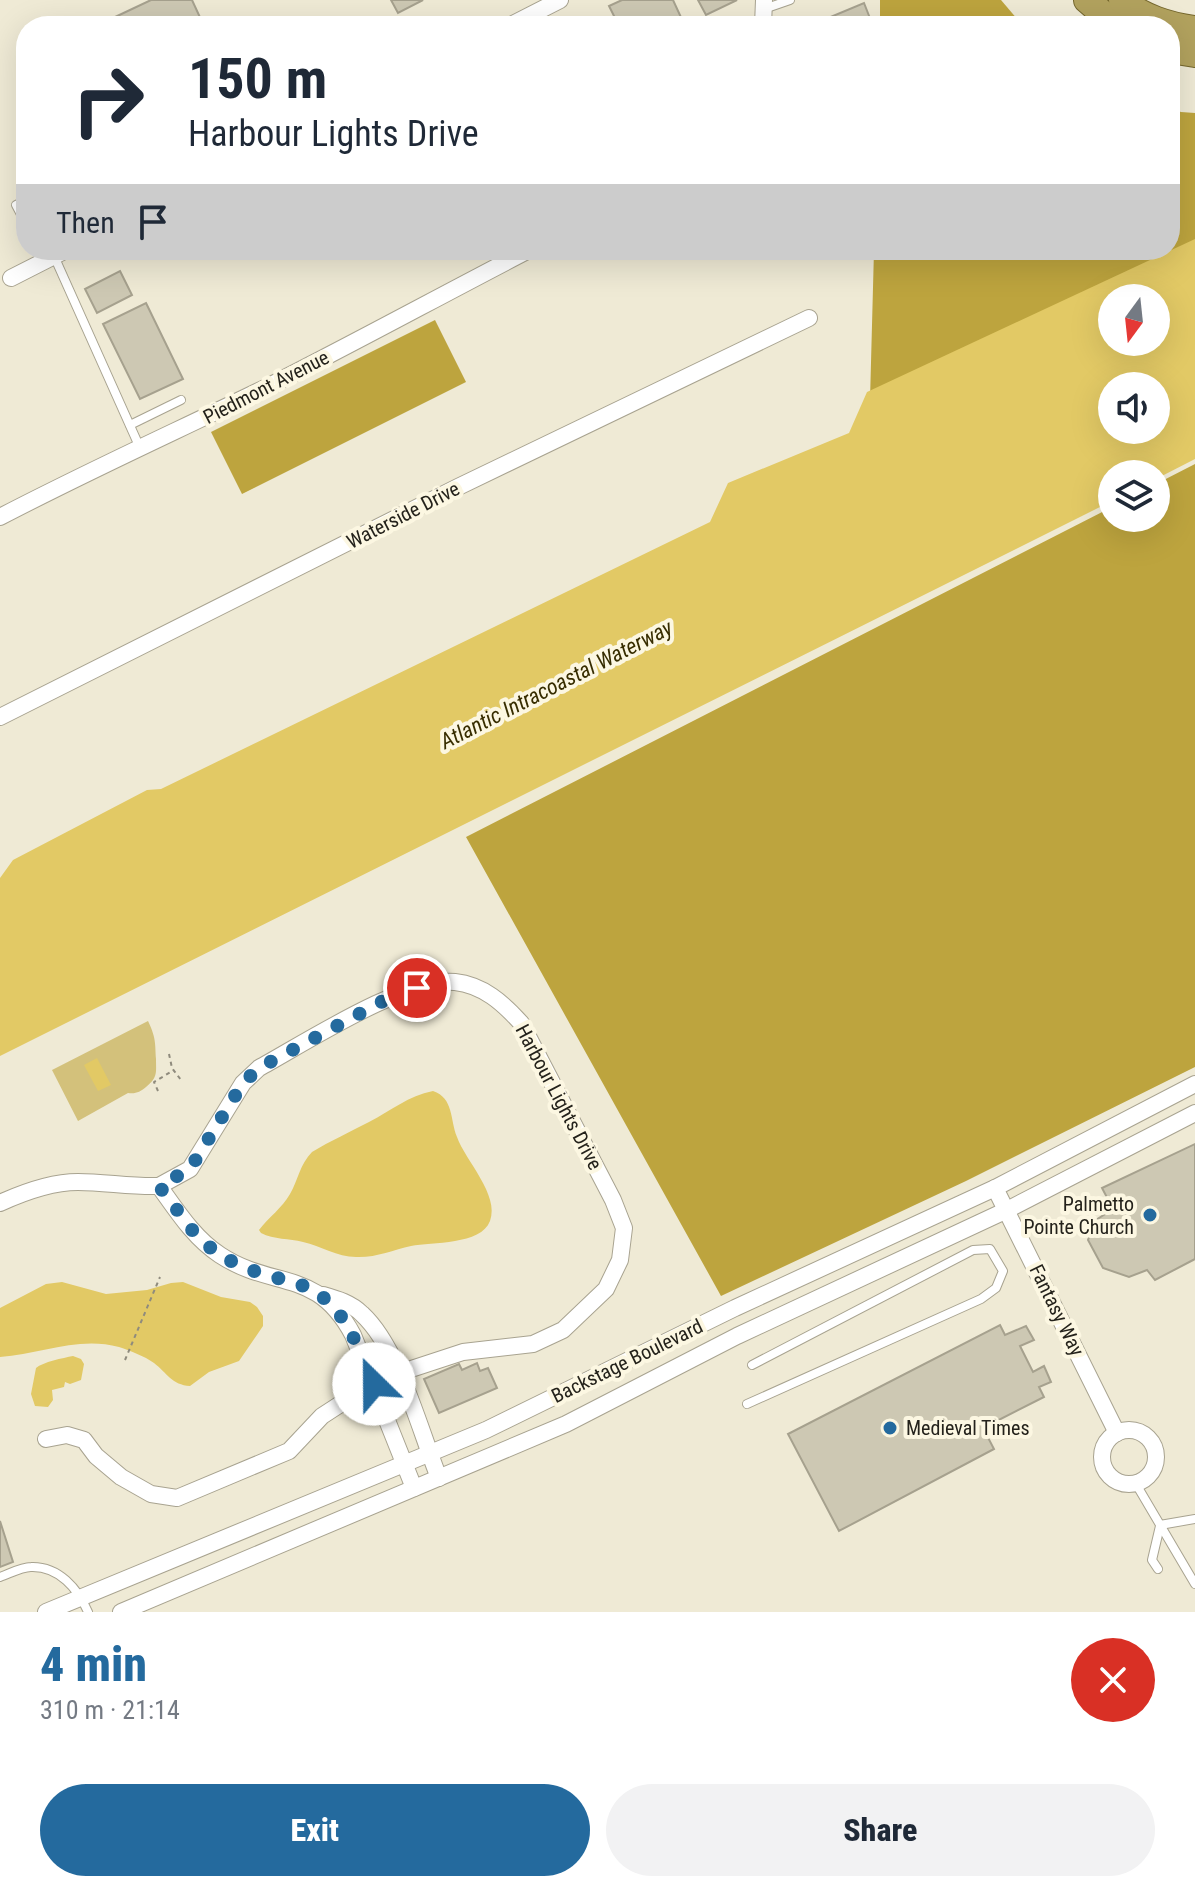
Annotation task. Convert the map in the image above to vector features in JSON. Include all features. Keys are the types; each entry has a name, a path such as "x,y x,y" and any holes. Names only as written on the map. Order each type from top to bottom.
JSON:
{"highway":[{"path":"1087,0 1105,16"},
{"path":"1122,0 1132,9 1150,16"}],"street":[{"path":"529,16 560,0"},
{"path":"11,278 41,260"},
{"name":"Piedmont Avenue","path":"0,517 84,473 141,449 305,368 510,260"},
{"name":"Waterside Drive","path":"0,717 458,487 809,318"},
{"name":"Harbour Lights Drive","path":"46,1439 67,1435 84,1440 96,1456 121,1477 151,1494 177,1498 289,1451 322,1416 374,1384 399,1373 463,1352 533,1344 563,1330 606,1289 620,1260 624,1228 613,1200 521,1023 503,1003 478,988 455,982 436,982 398,993 259,1068 243,1083 190,1169 159,1186"},
{"name":"Backstage Boulevard","path":"46,1612 85,1605 486,1430 749,1302 995,1188 1195,1084"},
{"name":"Backstage Boulevard","path":"121,1612 566,1424 737,1336 1007,1210 1195,1113"},
{"path":"0,1203 28,1190 76,1182 125,1187 159,1186 196,1235 220,1256 251,1270 311,1288 347,1323 414,1488"},
{"name":"Fantasy Way","path":"995,1188 1117,1433"},
{"path":"321,1295 342,1301 363,1314 392,1357 439,1478"},
{"path":"1136,1430 1149,1438 1156,1449 1155,1467 1149,1477 1136,1484 1125,1485 1113,1480 1106,1472 1102,1459 1105,1444 1117,1433 1136,1430"}],"lane":[{"path":"764,12 790,0"},
{"path":"54,260 141,449"},
{"path":"130,425 181,400"},
{"path":"747,1404 981,1299 996,1288 1003,1271 990,1249 973,1250 752,1365"},
{"path":"1136,1484 1195,1584"},
{"path":"1160,1525 1195,1519"},
{"path":"1158,1569 1152,1560 1160,1525"},
{"path":"0,1577 29,1567 42,1569 64,1577 85,1605"}],"path":[{"path":"169,1054 181,1080"},
{"path":"158,1091 154,1081 174,1070"},
{"path":"125,1360 160,1277"}],"shaded area":[{"path":"880,0 1001,0 1015,16 880,16"},
{"path":"1180,112 1195,113 1195,245 1180,252"},
{"path":"874,260 1164,260 1113,284 1098,284 1098,291 870,400"},
{"path":"435,320 466,382 242,494 211,432"},
{"path":"1195,464 1195,1067 966,1181 721,1296 466,837 1098,514 1098,532 1170,532 1170,477"},
{"path":"148,1021 155,1044 156,1071 153,1080 140,1091 128,1093 78,1121 52,1070"}],"water":[{"name":"Atlantic Intracoastal Waterway","path":"1195,239 1195,459 1170,472 1170,460 1098,460 1098,508 0,1056 0,878 13,860 147,790 161,789 710,522 728,483 849,433 867,392 1098,284 1098,356 1170,356 1170,284 1099,284 1150,260 1180,260 1180,246"},
{"path":"97,1058 111,1085 98,1091 84,1065"},
{"path":"433,1091 448,1104 461,1146 486,1189 492,1211 485,1229 455,1241 411,1246 363,1257 349,1257 261,1233 259,1230 290,1194 312,1152 408,1100"},
{"path":"62,1282 106,1294 183,1282 221,1297 250,1302 263,1316 263,1326 239,1361 209,1372 190,1386 174,1381 142,1356 104,1344 74,1345 0,1357 0,1308 46,1284"},
{"path":"73,1356 84,1364 81,1380 70,1384 65,1382 64,1387 52,1390 53,1400 48,1407 35,1406 31,1394 36,1368"}],"building":[{"path":"151,0 192,0 199,16 117,16"},
{"path":"391,0 423,0 398,13"},
{"path":"622,0 673,0 680,16 614,16 609,6"},
{"path":"698,0 737,0 706,15"},
{"path":"864,3 869,16 833,16"},
{"path":"120,271 132,295 97,313 85,289"},
{"path":"146,303 183,379 140,399 103,324"},
{"name":"Palmetto Pointe Church","path":"1195,1144 1195,1259 1155,1280 1147,1270 1129,1277 1103,1268 1088,1240 1096,1220 1113,1209 1102,1188"},
{"name":"Medieval Times","path":"1000,1325 1005,1335 1026,1326 1034,1340 1020,1346 1033,1372 1044,1366 1051,1382 1039,1387 1044,1397 983,1428 994,1449 839,1531 788,1434"},
{"path":"477,1363 480,1371 488,1368 497,1388 439,1413 424,1379 459,1364 462,1370"},
{"path":"0,1521 13,1562 0,1567"}],"place":[{"name":"Palmetto Pointe Church","path":"1150,1215"},
{"name":"Medieval Times","path":"890,1428"}],"route":[{"path":"374,1384 347,1323 321,1295 311,1288 251,1270 220,1256 196,1235 159,1186 190,1169 232,1099 259,1068 398,993 417,988"}]}
